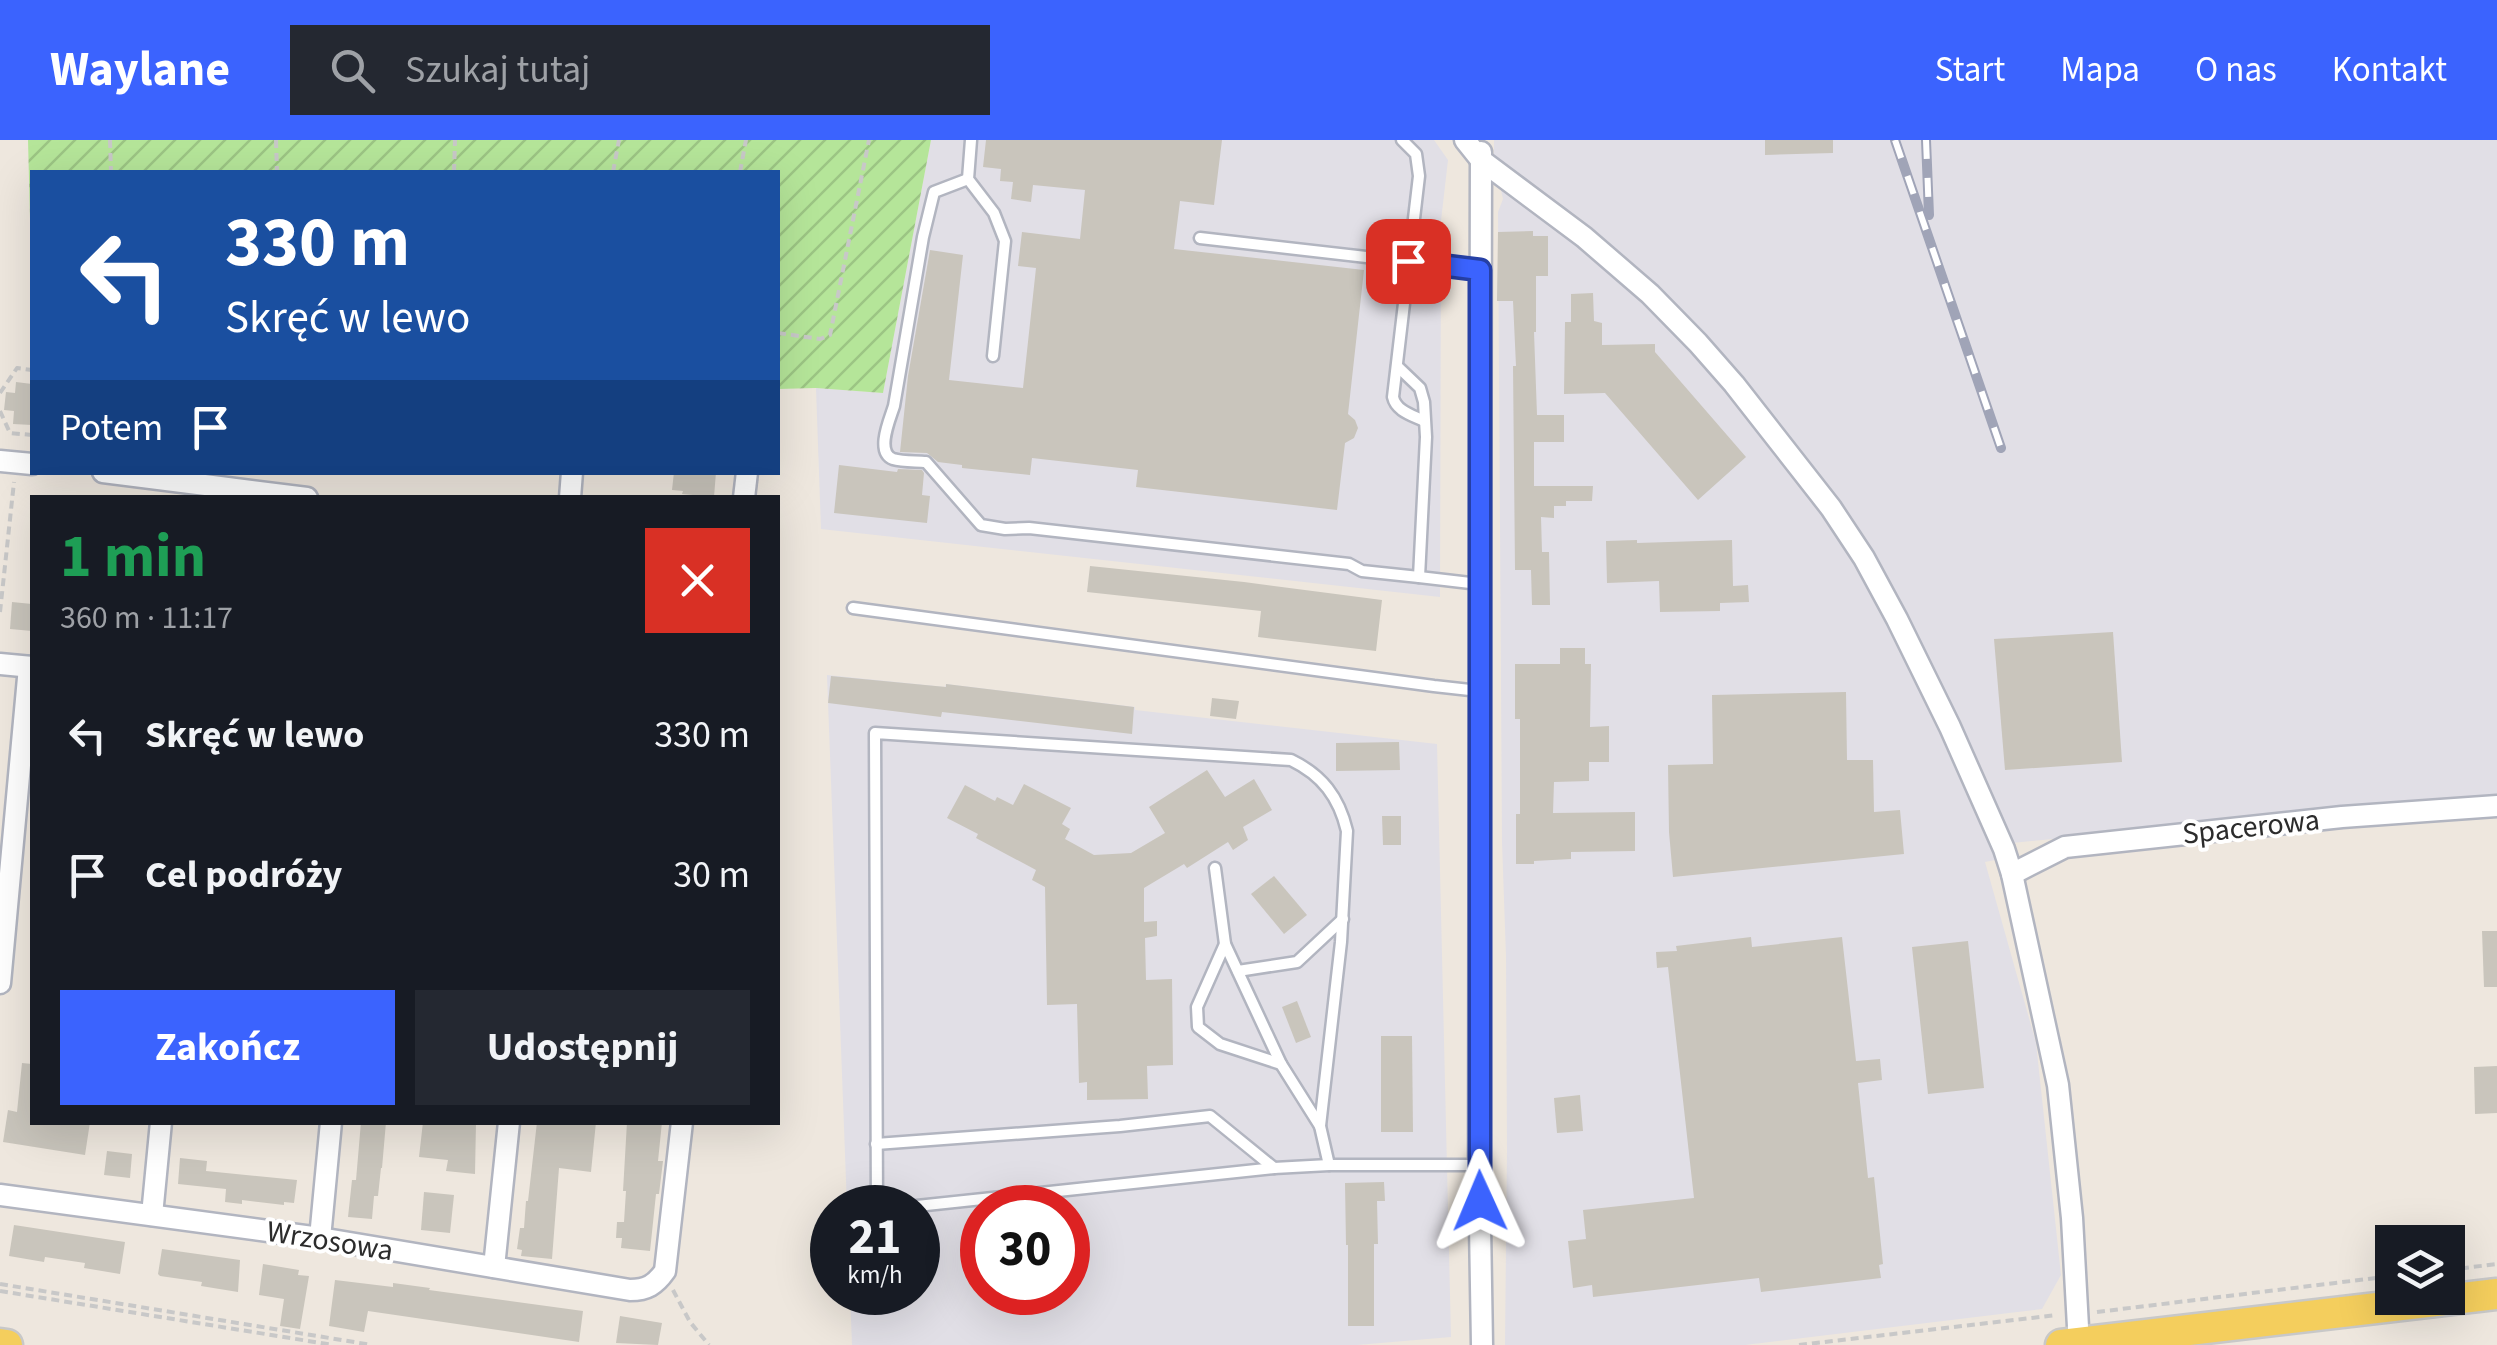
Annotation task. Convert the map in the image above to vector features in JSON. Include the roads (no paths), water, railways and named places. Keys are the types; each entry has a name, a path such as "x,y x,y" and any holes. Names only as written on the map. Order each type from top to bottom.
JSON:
{"main road":[{"path":"2070,1337 2497,1294"}],"street":[{"path":"1465,140 1650,294 1734,384 1831,508 1864,558 1904,634 1966,762 2012,874 2058,1085 2072,1218 2070,1337"},
{"path":"1481,150 1482,1345"},
{"path":"127,475 283,495"},
{"path":"0,664 30,667"},
{"path":"0,984 30,677"},
{"name":"Spacerowa","path":"2012,874 2064,847 2342,817 2497,806"},
{"path":"152,1215 160,1125"},
{"path":"320,1238 331,1125"},
{"path":"494,1267 508,1125"},
{"name":"Wrzosowa","path":"0,1195 320,1238 644,1290 661,1277 682,1125"}],"lane":[{"path":"971,140 968,179 994,213 1005,240 993,356"},
{"path":"1402,140 1416,154 1419,176 1393,397 1394,404 1424,421"},
{"path":"968,179 934,192 894,406 886,428 885,450 891,458 926,462 981,525 1349,564 1362,572 1479,584"},
{"path":"1200,238 1480,270"},
{"path":"1397,368 1420,388 1424,402 1419,578"},
{"path":"853,608 1479,690"},
{"path":"877,1185 875,733 1291,760 1322,780 1343,813 1348,831 1348,859 1320,1126"},
{"path":"1215,868 1225,944 1281,1064 1320,1126 1329,1164"},
{"path":"1238,971 1297,962 1343,919"},
{"path":"1225,944 1197,1007 1198,1027 1220,1044 1281,1064"},
{"path":"876,1144 1210,1116 1274,1168"},
{"path":"940,1204 1329,1164 1479,1166"}],"railway":[{"path":"1895,140 2001,448"},
{"path":"1926,140 1929,215"}]}
